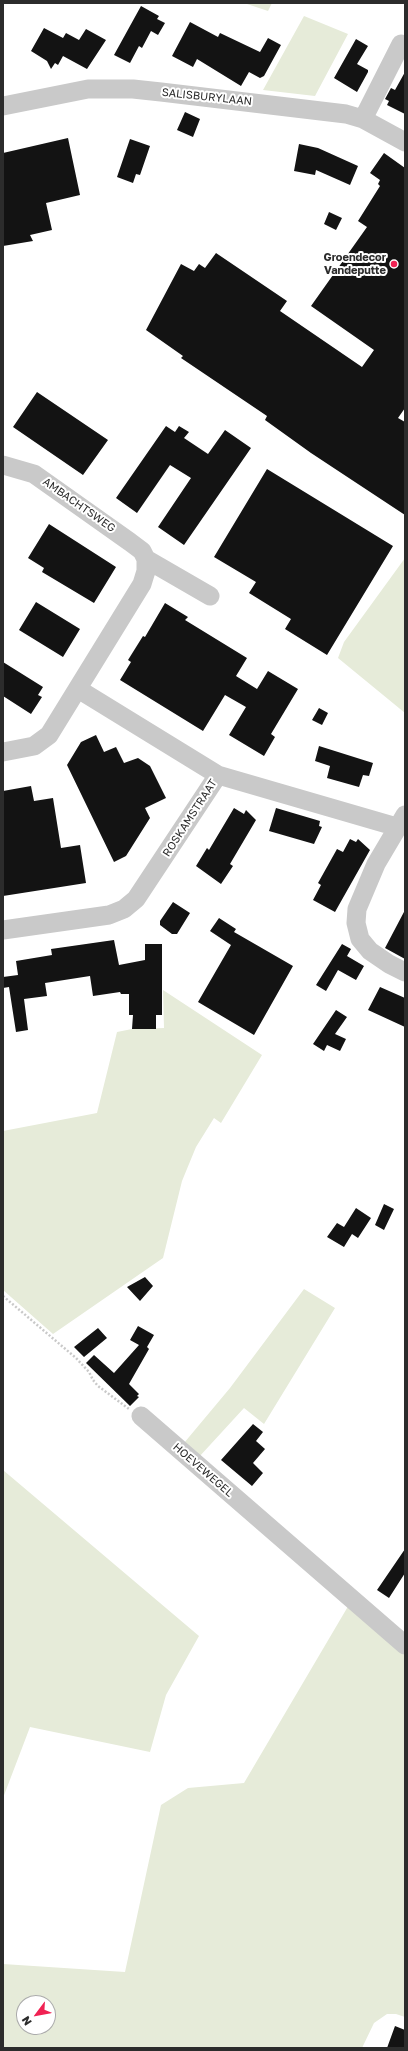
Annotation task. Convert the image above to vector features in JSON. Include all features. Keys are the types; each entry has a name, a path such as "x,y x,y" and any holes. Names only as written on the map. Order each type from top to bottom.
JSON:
{"street":[{"path":"363,119 401,44"},
{"name":"SALISBURYLAAN","path":"3,106 88,89 133,89 330,111 363,119 405,142"},
{"name":"AMBACHTSWEG","path":"3,465 34,474 142,551 146,559 210,596"},
{"path":"3,752 34,746 49,735 142,584 146,571 146,559"},
{"path":"78,689 218,775"},
{"name":"ROSKAMSTRAAT","path":"3,930 110,915 124,909 136,900 218,775 401,821"},
{"path":"401,821 376,864 363,893 357,909 356,923 360,939 370,951 389,964 405,972"},
{"name":"HOEVEWEGEL","path":"141,1416 405,1645"}],"path":[{"path":"3,1296 76,1358 103,1390 141,1416"}],"green space":[{"path":"244,3 272,3 268,11"},
{"path":"304,16 348,34 315,96 263,90"},
{"path":"405,558 405,713 338,658 344,642"},
{"path":"163,990 262,1055 221,1123 214,1118 196,1147 182,1181 163,1258 53,1334 3,1290 3,1131 97,1113 117,1032 132,1029 164,1028"},
{"path":"304,1289 335,1308 264,1424 244,1408 199,1457 184,1443 230,1388"},
{"path":"3,1470 199,1636 166,1695 150,1752 30,1727 3,1798"},
{"path":"350,1603 405,1651 405,2017 396,2014 387,2014 374,2023 362,2048 3,2048 3,1964 125,1972 161,1805 188,1788 244,1783"}],"building":[{"path":"141,6 159,16 157,19 165,23 158,35 151,31 142,48 139,46 130,63 114,55"},
{"path":"190,22 218,37 220,33 260,52 268,38 281,45 264,76 260,78 249,72 241,86 197,59 193,67 172,56"},
{"path":"44,28 63,38 66,33 79,40 86,29 106,40 87,69 63,56 58,65 55,63 51,69 47,61 31,51"},
{"path":"356,39 368,46 357,64 368,70 368,72 357,92 334,78"},
{"path":"405,72 405,114 387,105 389,101 385,99 391,88 395,90"},
{"path":"185,112 200,119 193,137 177,130"},
{"path":"68,138 80,195 46,203 52,230 30,235 33,241 3,246 3,153"},
{"path":"130,139 150,146 140,175 136,174 133,183 117,177"},
{"path":"299,144 318,148 358,166 350,185 316,170 315,175 294,171"},
{"path":"384,153 405,168 405,408 398,418 405,422 405,515 311,453 265,420 267,416 181,358 183,356 146,330 181,264 194,271 199,264 205,268 216,253 287,301 280,311 362,367 374,350 311,306 367,227 358,221 380,186 378,184 380,180 370,173"},
{"path":"329,212 342,218 336,230 324,224"},
{"path":"37,392 108,440 83,475 13,427"},
{"path":"166,426 175,432 179,426 189,432 184,438 208,454 225,430 251,448 184,545 158,527 191,478 170,465 137,513 116,498"},
{"path":"267,469 393,546 327,655 285,629 291,619 249,593 256,582 214,557"},
{"path":"49,524 116,567 94,603 42,572 44,568 28,558"},
{"path":"36,602 80,629 63,657 19,630"},
{"path":"165,603 188,617 185,620 247,658 236,676 257,689 268,671 298,689 271,734 275,737 264,756 229,735 246,707 225,695 203,731 120,680 131,662 128,660 143,636 145,637"},
{"path":"3,662 43,687 38,695 42,697 31,714 3,696"},
{"path":"319,708 328,713 322,725 312,720"},
{"path":"96,735 104,752 116,747 124,763 138,758 150,766 166,798 145,808 150,818 126,856 114,862 67,765 81,742"},
{"path":"319,746 373,763 369,776 363,775 359,787 327,778 330,766 315,761"},
{"path":"31,786 34,801 53,798 61,848 80,845 86,883 3,896 3,791"},
{"path":"234,808 244,814 246,810 256,820 230,864 233,866 221,884 196,866 207,848 209,850"},
{"path":"276,808 320,821 319,826 322,827 314,844 269,831"},
{"path":"350,839 356,842 358,839 370,850 335,912 313,900 321,885 318,883 337,849 343,852"},
{"path":"173,902 190,913 177,934 172,934 160,925 160,921"},
{"path":"405,910 405,959 385,948"},
{"path":"219,918 236,929 234,932 293,966 254,1035 198,1002 231,945 210,931"},
{"path":"114,940 119,965 145,960 145,944 162,944 162,1015 156,1015 156,1029 132,1029 133,1015 129,1015 129,994 121,994 120,992 93,996 90,976 45,983 47,996 24,999 28,1030 16,1032 9,987 3,988 3,977 18,975 16,961 52,955 51,949"},
{"path":"342,944 351,949 347,956 364,966 356,980 338,970 326,991 316,985"},
{"path":"380,987 405,998 405,1027 368,1010"},
{"path":"336,1010 347,1017 335,1034 346,1039 340,1051 327,1045 324,1051 313,1044"},
{"path":"384,1204 394,1209 384,1230 375,1225"},
{"path":"356,1208 371,1218 358,1238 352,1234 344,1247 327,1237 337,1223 344,1227"},
{"path":"145,1277 153,1286 140,1301 127,1287"},
{"path":"138,1326 154,1335 147,1347 149,1349 129,1384 139,1394 137,1396 139,1397 130,1406 86,1363 94,1355 114,1373 139,1345 130,1340"},
{"path":"98,1328 107,1338 84,1357 74,1347"},
{"path":"253,1424 263,1432 256,1441 265,1449 253,1463 263,1473 252,1486 221,1460"},
{"path":"405,1549 405,1573 389,1598 377,1590"},
{"path":"395,2026 405,2030 405,2048 387,2048"}],"place":[{"name":"Groendecor Vandeputte","path":"394,264"}]}
